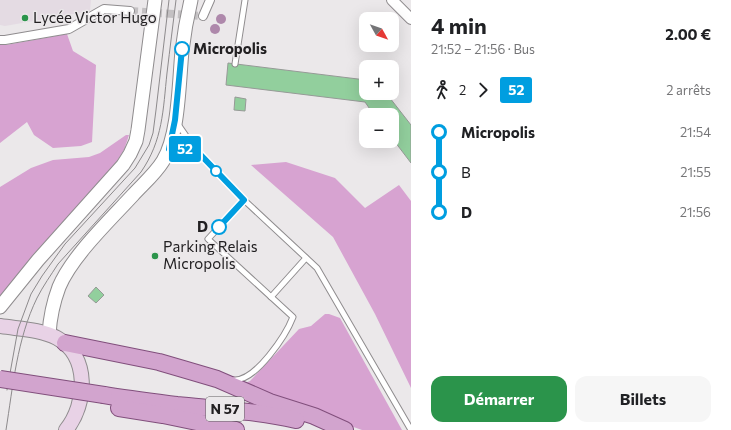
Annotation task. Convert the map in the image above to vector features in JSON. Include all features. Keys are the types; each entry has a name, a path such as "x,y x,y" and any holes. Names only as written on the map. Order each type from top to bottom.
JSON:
{"main road":[{"path":"0,326 49,334 65,343 74,355 80,366 81,389 75,416 66,430"},
{"name":"N 57","path":"65,343 159,362 217,380 270,402 314,416 345,430"},
{"name":"N 57","path":"0,379 103,400 164,415 236,430"},
{"name":"N 57","path":"0,390 268,414 345,430"}],"street":[{"path":"0,307 43,255 115,175 130,154 136,141 138,130 155,0"},
{"path":"49,334 54,300 65,275 105,225 163,161 169,149 175,120 182,49 191,0"},
{"path":"203,16 210,0"},
{"path":"392,0 411,18"},
{"path":"0,40 69,29 104,9 130,12"}],"lane":[{"path":"235,64 245,0"},
{"path":"175,120 195,149 244,200 317,268 411,430"},
{"path":"169,149 195,149"},
{"path":"217,380 239,380 249,376 269,356 288,331 293,317 208,239 244,200"},
{"path":"271,297 306,258"}],"shaded area":[{"name":"Lycée Victor Hugo","path":"0,0 91,0 90,11 5,26 0,25"},
{"path":"67,34 73,51 96,65 92,142 81,146 53,148 34,135 27,122 0,143 0,45"},
{"path":"126,135 129,135 124,150 113,167 0,296 0,187 31,168 53,160 89,157 100,153"},
{"path":"286,162 335,178 365,208 399,185 411,201 411,388 375,314 333,237 251,165"},
{"path":"325,314 340,318 402,430 362,430 238,386 250,381 299,329 311,326"}],"building":[{"path":"228,63 359,79 359,100 391,100 398,108 369,108 365,102 226,85"},
{"path":"235,97 246,99 245,111 234,110"},
{"path":"399,110 411,125 411,163 399,147"},
{"path":"96,287 104,295 96,303 88,296"}],"tunnel":[{"path":"130,11 203,16"}],"tram line":[{"path":"7,390 18,329 31,294 65,244 135,168 149,145 153,133 169,0"},
{"path":"6,430 20,346 30,314 37,298 58,264 141,172 154,148 163,112 176,0"}],"bus line":[{"name":"52","path":"182,49 175,120 169,149 195,149 244,200 219,227"}],"place":[{"name":"Lycée Victor Hugo","path":"25,18"},
{"name":"Micropolis","path":"182,49"},
{"name":"D","path":"219,227"},
{"name":"Parking Relais Micropolis","path":"155,256"}]}
